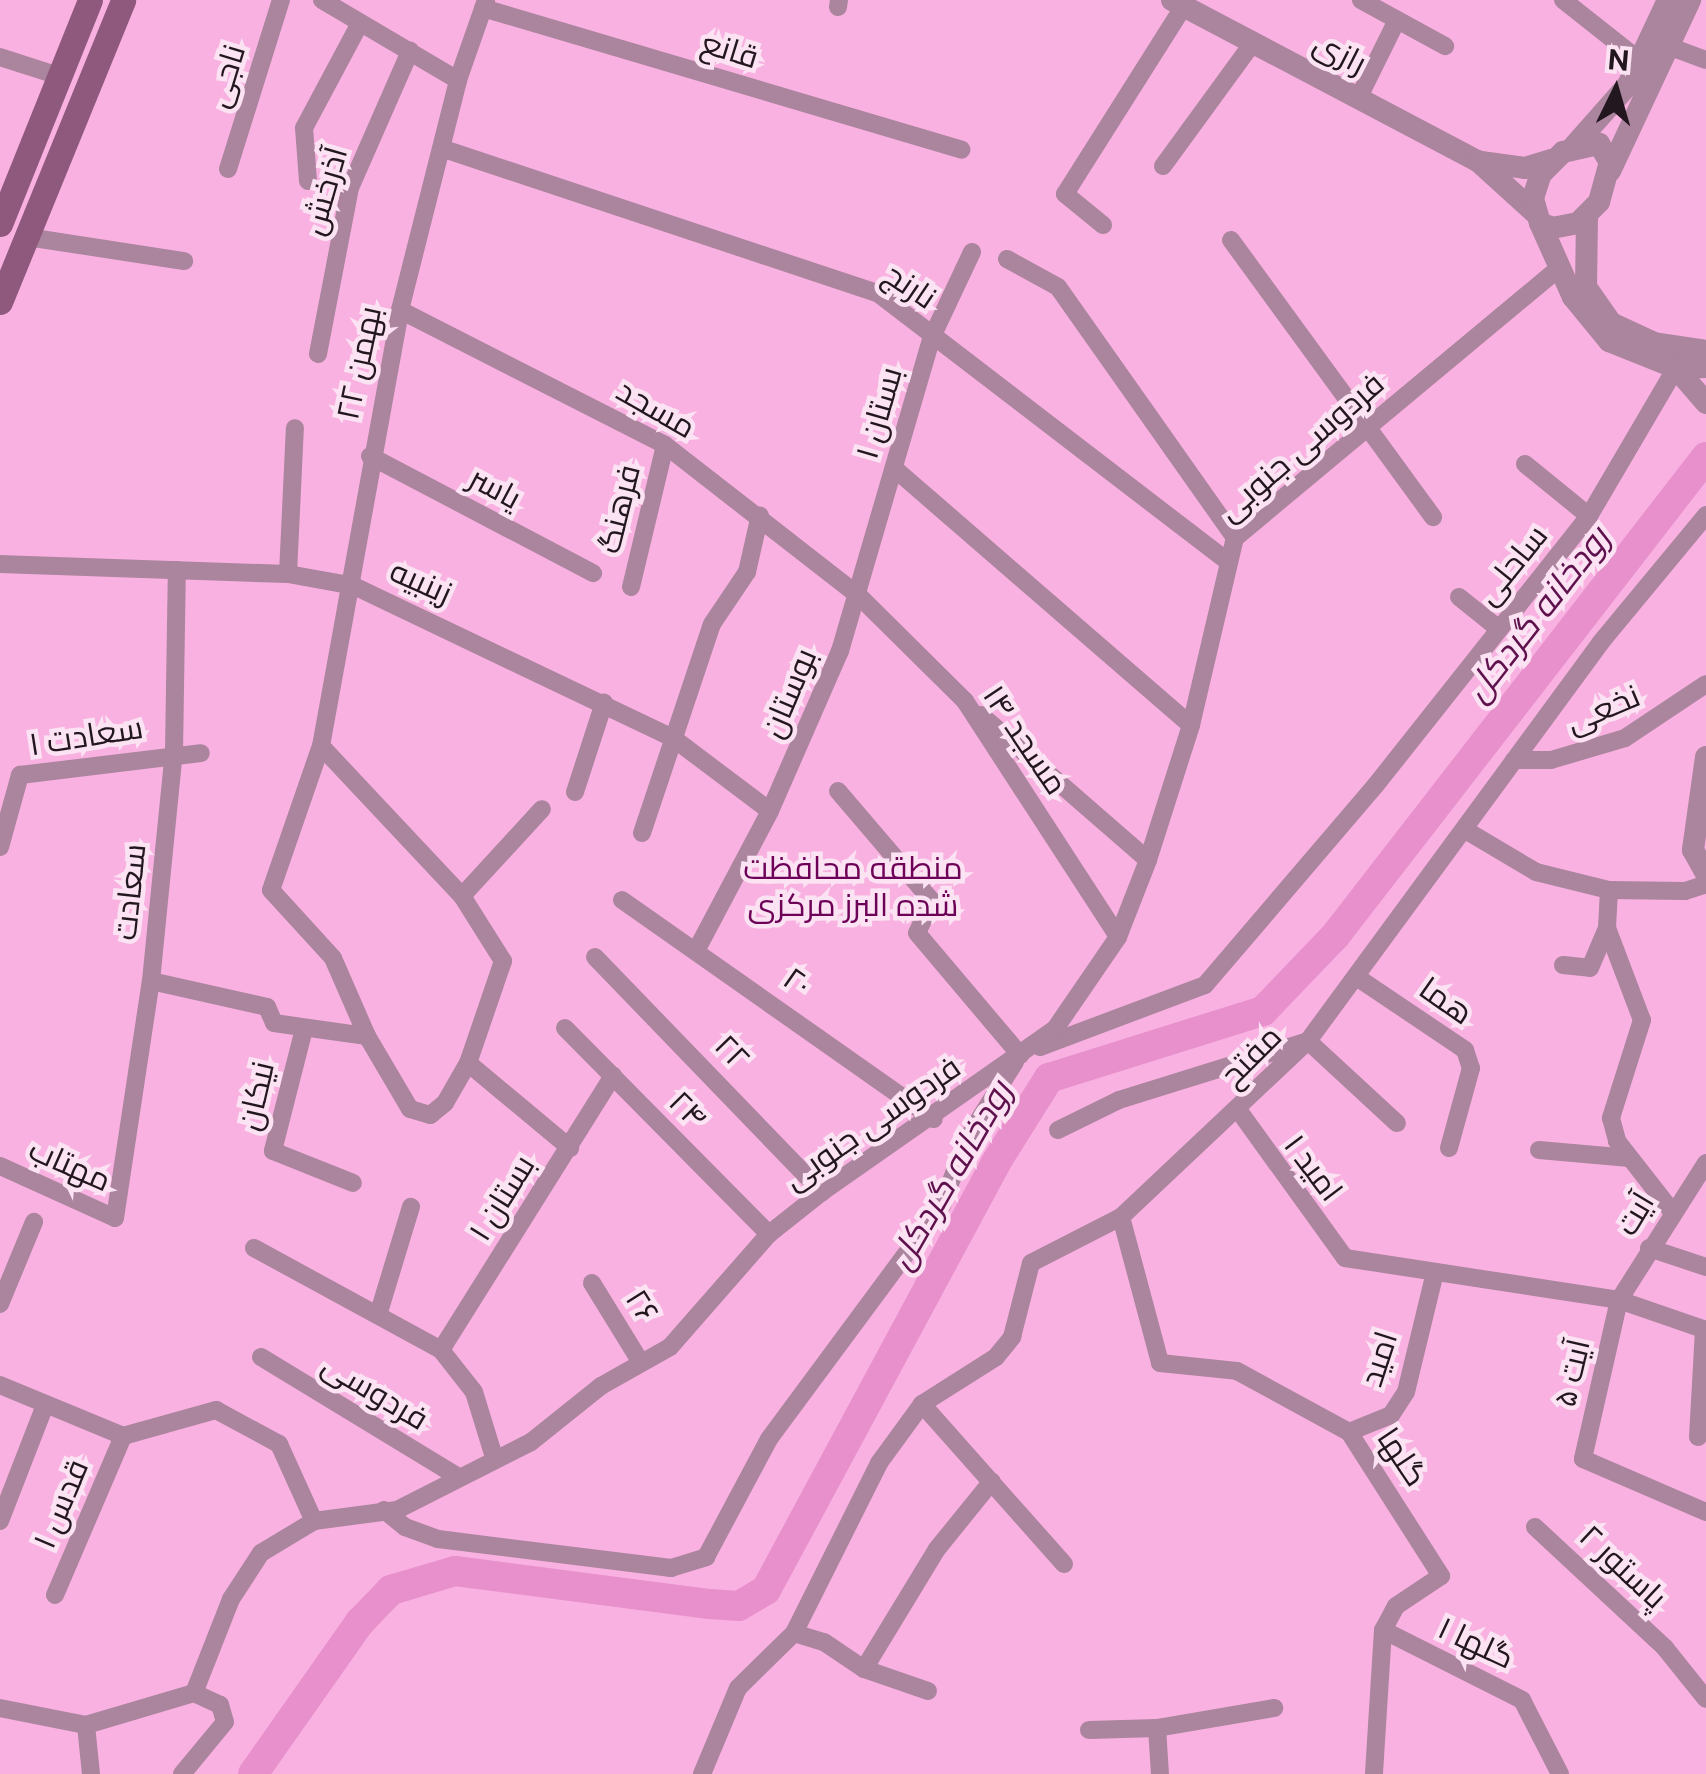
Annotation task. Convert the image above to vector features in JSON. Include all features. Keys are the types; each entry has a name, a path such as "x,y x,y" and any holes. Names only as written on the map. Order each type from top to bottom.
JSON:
{"main road":[{"path":"0,224 90,0"},
{"path":"0,302 123,0"}],"street":[{"name":"ناجی","path":"228,170 281,0"},
{"path":"322,0 458,80"},
{"path":"1361,0 1445,46"},
{"path":"1563,0 1639,60"},
{"path":"1690,0 1586,217 1586,288 1612,323 1654,343 1706,351"},
{"path":"1104,225 1065,194 1178,3"},
{"name":"رازی","path":"1178,3 1478,161"},
{"name":"۲۲ بهمن","path":"322,746 462,896 503,961 468,1063 438,1111 419,1113 367,1036 332,958 272,890 322,746 354,586 370,456 400,310 444,148 458,80 484,4"},
{"name":"قانع","path":"484,4 961,150"},
{"path":"1537,218 1535,186 1607,116 1639,60 1661,4"},
{"path":"1358,99 1397,20"},
{"path":"308,181 304,128 360,23"},
{"path":"1162,166 1252,44"},
{"path":"1668,46 1706,60"},
{"name":"آذرخش","path":"318,354 350,188 410,50"},
{"path":"0,57 60,76"},
{"path":"1478,161 1544,166 1569,149 1599,144 1609,174"},
{"name":"نارنج","path":"444,148 879,294 1228,562"},
{"path":"1478,161 1537,218 1573,298 1609,341 1676,368 1706,367"},
{"path":"1537,218 1565,227 1586,217"},
{"path":"28,237 184,262"},
{"path":"1230,240 1433,517"},
{"name":"بستان ۱","path":"859,596 932,337 972,252"},
{"path":"1007,260 1058,287 1234,538"},
{"name":"فردوسی جنوبی","path":"194,1693 231,1600 262,1553 314,1521 384,1510 531,1442 640,1361 670,1347 769,1234 822,1192 934,1118 1054,1028 1118,936 1148,860 1191,725 1234,538 1560,267"},
{"name":"مسجد","path":"400,310 666,445 859,596"},
{"path":"1676,368 1706,403"},
{"name":"ساحلی","path":"1020,1054 1205,985 1376,786 1589,516 1676,368"},
{"path":"288,574 295,428"},
{"name":"فرهنگ","path":"631,587 666,445"},
{"name":"یاسر","path":"370,456 593,573"},
{"path":"1524,464 1589,516"},
{"path":"894,469 1191,725"},
{"name":"مفتح","path":"922,1404 996,1357 1012,1337 1031,1263 1121,1217 1239,1111 1308,1041 1468,831 1514,760 1706,514"},
{"path":"642,833 712,624 746,572 760,515"},
{"name":"زینبیه","path":"0,564 288,574 354,586 673,738 770,812"},
{"name":"سعادت","path":"115,1218 151,981 174,752 177,570"},
{"name":"مسجد ۱۴","path":"859,596 965,702 1118,936"},
{"name":"بوستان","path":"696,949 770,812 859,596"},
{"path":"1459,596 1499,629"},
{"name":"نخعی","path":"1514,760 1551,760 1624,738 1706,684"},
{"path":"965,702 1148,860"},
{"path":"574,792 604,703"},
{"path":"174,752 200,753"},
{"name":"سعادت ۱","path":"0,847 20,775 174,752"},
{"path":"1706,757 1693,850 1706,873"},
{"path":"384,1510 404,1527 438,1538 671,1568 706,1557 768,1439 942,1205 967,1139 1020,1054 917,934 932,900 838,791"},
{"path":"462,896 542,809"},
{"path":"1468,831 1536,872 1609,890 1685,891 1706,884"},
{"path":"1563,965 1590,968 1607,928 1609,890"},
{"name":"۲۰","path":"622,900 934,1118"},
{"path":"1607,928 1642,1020 1611,1118 1630,1158 1671,1210"},
{"name":"۲۲","path":"594,957 822,1192"},
{"name":"هما","path":"1358,978 1465,1050 1471,1068 1449,1148"},
{"path":"151,981 267,1006 274,1023 367,1036"},
{"name":"۲۴","path":"565,1028 769,1234"},
{"name":"نیکان","path":"304,1029 273,1151 353,1183"},
{"path":"1058,1130 1119,1100 1308,1041 1398,1122"},
{"path":"468,1063 570,1148"},
{"name":"بستان ۱","path":"441,1350 612,1076"},
{"name":"امید ۱","path":"1239,1111 1345,1258 1434,1276"},
{"path":"1539,1150 1630,1158"},
{"name":"آیت","path":"1619,1300 1671,1210 1706,1163"},
{"name":"مهتاب","path":"0,1166 115,1218"},
{"path":"379,1312 412,1206"},
{"name":"گلها","path":"1121,1217 1160,1363 1237,1372 1349,1432 1441,1576 1396,1606 1383,1630"},
{"path":"0,1304 34,1222"},
{"path":"254,1248 379,1312 441,1350 474,1392 494,1458"},
{"path":"1649,1248 1706,1268"},
{"path":"1434,1276 1619,1300 1705,1330 1698,1437"},
{"name":"امید","path":"1349,1432 1392,1415 1406,1392 1434,1276"},
{"name":"۲۶","path":"592,1283 640,1361"},
{"name":"آیت ۵","path":"1619,1300 1583,1459 1706,1512"},
{"name":"فردوسی","path":"261,1357 458,1477"},
{"path":"0,1385 123,1436 216,1410 279,1444 314,1521"},
{"path":"702,1774 738,1688 794,1633 879,1462 922,1404 1064,1564"},
{"path":"0,1522 45,1405"},
{"name":"قدس ۱","path":"55,1595 123,1436"},
{"path":"864,1669 937,1549 992,1481"},
{"name":"پاستور ۲","path":"1535,1527 1664,1648 1706,1699"},
{"path":"1374,1774 1383,1630"},
{"name":"گلها ۱","path":"1383,1630 1522,1700 1560,1774"},
{"path":"794,1633 824,1642 864,1669 928,1691"},
{"path":"0,1708 86,1725 194,1693 220,1705 225,1722 182,1774"},
{"path":"1090,1730 1157,1728 1274,1708"},
{"path":"86,1725 91,1774"},
{"path":"1157,1728 1160,1774"}],"green space":[{"name":"منطقه محافظت شده البرز مرکزی","path":"0,0 1706,0 1706,1774 0,1774"}],"waterway":[{"name":"رودخانه گردکل","path":"253,1774 360,1622 391,1590 455,1571 739,1606 766,1590 995,1164 1049,1078 1263,1011 1335,936 1706,457"}]}
